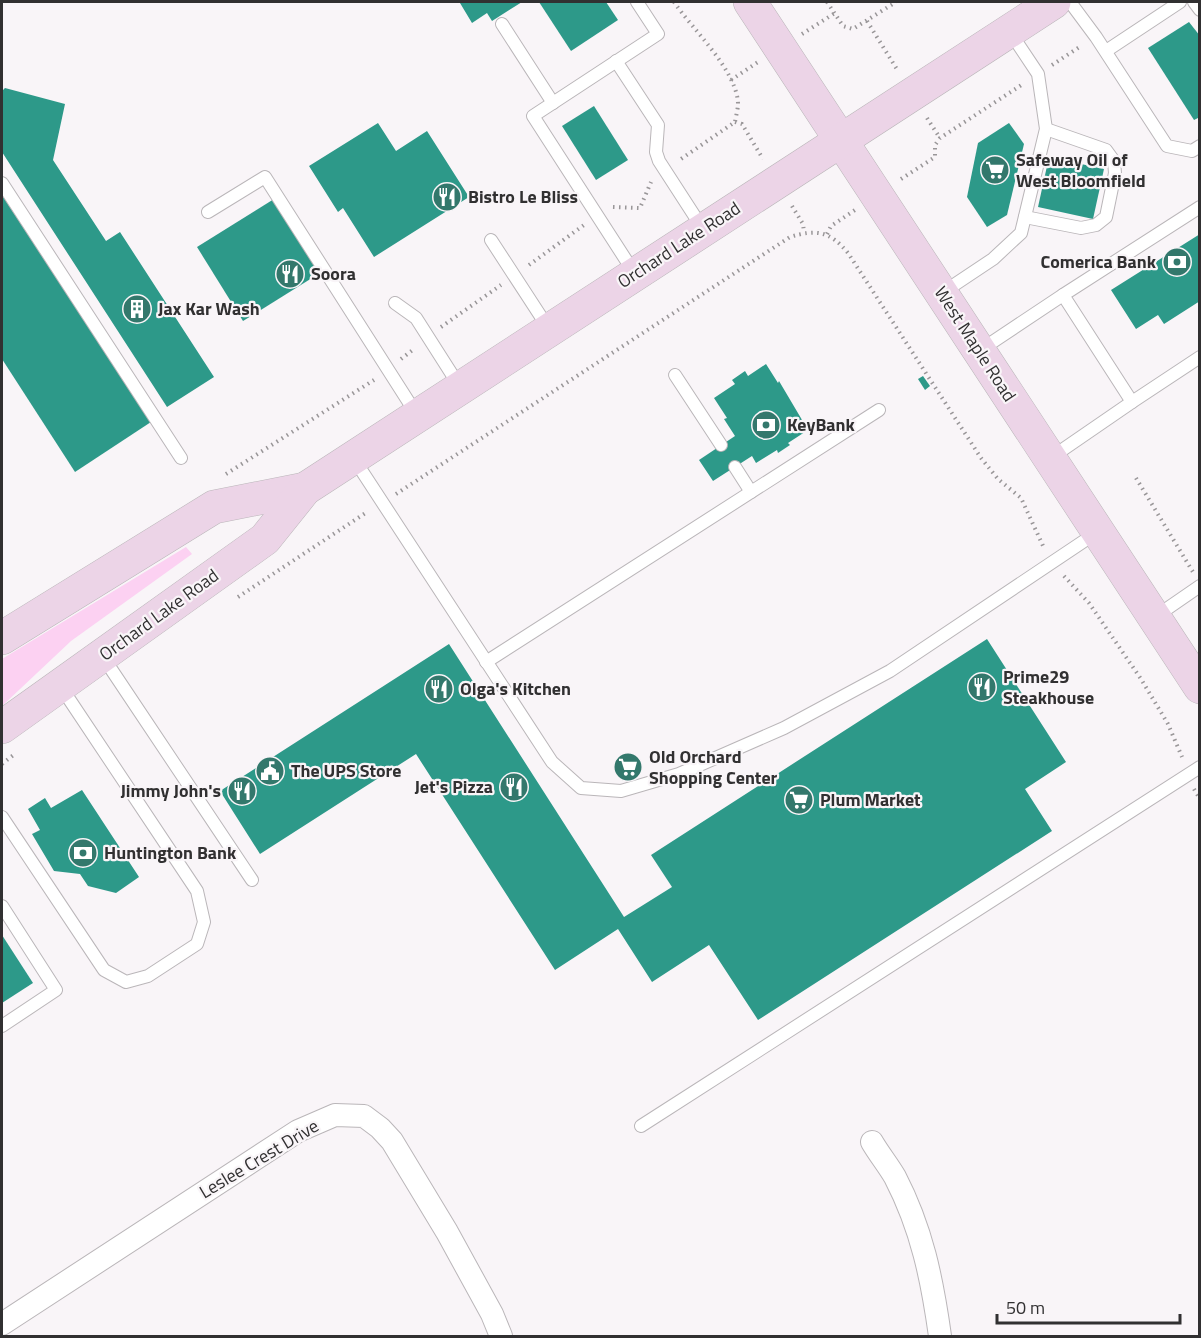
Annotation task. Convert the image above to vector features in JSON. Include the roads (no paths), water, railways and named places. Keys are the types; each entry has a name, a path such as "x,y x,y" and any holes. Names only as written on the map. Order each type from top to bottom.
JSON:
{"main road":[{"name":"West Maple Road","path":"750,2 1200,687"},
{"name":"Orchard Lake Road","path":"9,740 61,686 265,538 305,489 1054,2"},
{"name":"Orchard Lake Road","path":"2,638 214,507 305,489"},
{"path":"176,604 228,546 235,535 226,514 214,507"}],"street":[{"name":"Leslee Crest Drive","path":"2,1324 298,1131 334,1115 364,1116 392,1142 452,1242 492,1314 501,1336"},
{"path":"872,1142 894,1175 916,1224 933,1286 940,1336"}],"lane":[{"path":"635,274 533,116 658,34 636,2"},
{"path":"1070,2 1106,51 1167,146 1192,151 1200,146"},
{"path":"1106,51 1180,2"},
{"path":"1194,2 1200,10"},
{"path":"502,24 553,103"},
{"path":"941,293 993,259 1021,232 1025,217 1046,129 1038,74 1009,31"},
{"path":"616,61 658,125 656,152 658,160 703,230"},
{"path":"1025,217 1081,228 1096,225 1106,217 1115,173 1114,161 1106,150 1046,129"},
{"path":"208,212 265,177 418,416"},
{"path":"2,183 181,458"},
{"path":"979,351 1200,207"},
{"path":"491,240 549,330"},
{"path":"1063,295 1132,402"},
{"path":"395,303 416,318 460,388"},
{"path":"1051,458 1200,357"},
{"path":"675,375 721,446"},
{"path":"486,662 879,410"},
{"path":"353,458 552,762 581,788 621,791 679,774 784,728 890,671 1098,532"},
{"path":"735,467 751,492"},
{"path":"1154,618 1200,586"},
{"path":"103,656 252,880"},
{"path":"2,818 104,970 126,982 148,976 197,944 204,922 197,891 61,686"},
{"path":"641,1126 1200,766"},
{"path":"2,906 56,990 2,1026"}],"place":[{"name":"Safeway Oil of West Bloomfield","path":"995,170"},
{"name":"Bistro Le Bliss","path":"447,197"},
{"name":"Comerica Bank","path":"1177,262"},
{"name":"Soora","path":"290,274"},
{"name":"Jax Kar Wash","path":"137,309"},
{"name":"KeyBank","path":"766,425"},
{"name":"Prime29 Steakhouse","path":"982,687"},
{"name":"Olga's Kitchen","path":"439,689"},
{"name":"Old Orchard Shopping Center","path":"628,767"},
{"name":"The UPS Store","path":"270,771"},
{"name":"Jet's Pizza","path":"514,787"},
{"name":"Jimmy John's","path":"242,791"},
{"name":"Plum Market","path":"799,800"},
{"name":"Huntington Bank","path":"83,853"}]}
